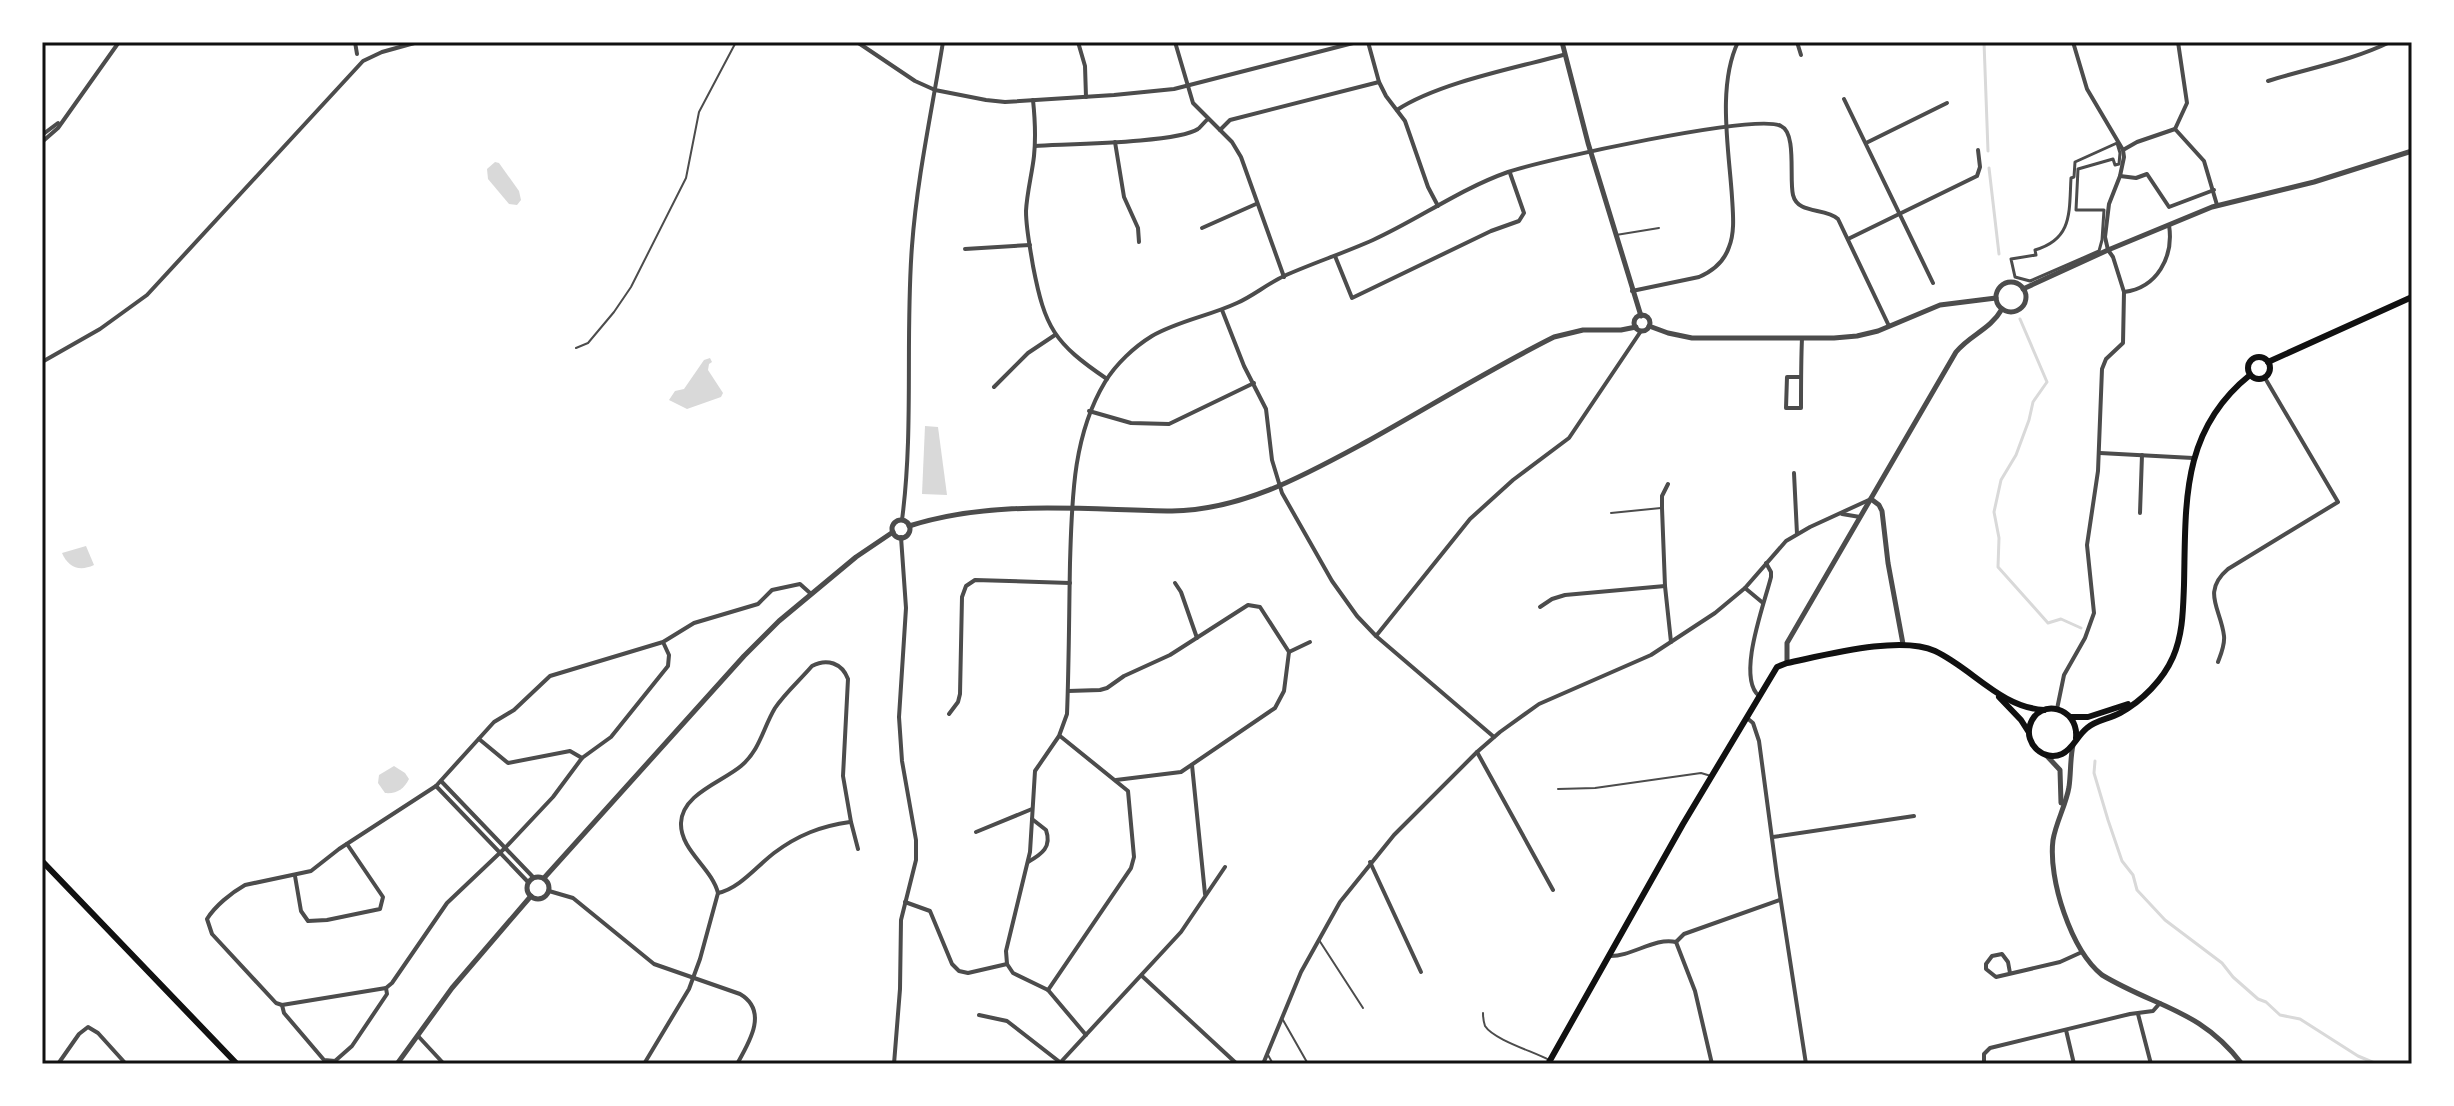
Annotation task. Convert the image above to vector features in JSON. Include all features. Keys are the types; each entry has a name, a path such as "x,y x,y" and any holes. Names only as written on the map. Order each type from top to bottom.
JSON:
{"main road":[{"path":"2268,362 2412,297"},
{"path":"2263,357 2270,369 2265,378 2250,375 2248,364 2253,359 2263,357"},
{"path":"1994,691 2021,720 2034,747 2045,755 2058,755 2064,753 2092,724 2120,713 2159,679 2178,645 2182,622 2187,492 2193,458 2213,415 2231,391 2250,375"},
{"path":"1549,1062 1711,776 1777,667 1903,644 1933,650 2020,706 2057,709 2071,717 2088,717 2132,704"},
{"path":"2029,733 2033,719 2044,710"},
{"path":"2071,717 2076,727 2075,741"},
{"path":"42,861 237,1064"}],"street":[{"path":"42,135 54,128 65,115 119,42"},
{"path":"355,42 357,54"},
{"path":"42,362 100,329 147,295 363,61 418,42"},
{"path":"857,42 915,81 935,90 986,100 1156,92 1357,42"},
{"path":"902,520 910,405 912,244 943,42"},
{"path":"1078,42 1085,66 1086,97"},
{"path":"1175,42 1193,103 1232,142 1241,157 1284,277"},
{"path":"1368,42 1379,82 1409,131 1428,187 1438,206"},
{"path":"909,526 948,515 983,510 1199,511 1228,505 1279,486 1337,458 1554,337 1583,330 1646,330 1649,319 1641,316 1632,291 1563,55 1562,42"},
{"path":"1632,291 1699,277 1718,265 1730,245 1733,226 1728,79 1738,42"},
{"path":"1797,42 1801,55"},
{"path":"2057,709 2064,675 2085,638 2094,613 2087,545 2100,453 2102,369 2106,359 2123,343 2124,292 2105,237 2109,204 2120,176 2123,150 2087,89 2073,42"},
{"path":"2123,150 2175,129 2187,103 2178,42"},
{"path":"2268,81 2328,65 2390,42"},
{"path":"1397,110 1411,101 1444,89 1563,55"},
{"path":"1220,130 1230,120 1379,82"},
{"path":"1844,99 1933,283"},
{"path":"1033,100 1035,146 1026,211 1043,311 1055,335 1075,356 1107,379"},
{"path":"1866,143 1947,103"},
{"path":"42,142 58,128 65,115"},
{"path":"1035,146 1183,135 1199,129 1208,119"},
{"path":"1086,1035 1048,990 1018,977 1007,964 1006,951 1028,862 1035,771 1059,736 1067,714 1072,510 1078,455 1089,411 1107,379 1130,353 1147,339 1239,303 1284,277 1399,228 1466,190 1509,172 1592,151 1728,126 1776,124 1784,127 1789,137 1792,193 1796,202 1805,208 1834,215 1889,326"},
{"path":"2175,129 2204,161 2217,205"},
{"path":"1115,142 1124,197 1138,228 1139,242"},
{"path":"2117,143 2119,164 2115,165 2113,159 2078,169 2076,210 2104,210 2099,251 2030,281 2015,277 2011,259 2036,255 2035,250 2058,241 2064,231 2070,210 2075,162 2117,143"},
{"path":"1848,239 1977,176 1980,167 1978,150"},
{"path":"2023,289 2217,205 2314,182 2412,151"},
{"path":"1335,256 1352,298 1491,231 1519,221 1524,213 1509,172"},
{"path":"2120,176 2136,178 2147,174 2169,207 2214,190"},
{"path":"1202,228 1256,204"},
{"path":"2124,292 2146,286 2158,276 2165,262 2169,225"},
{"path":"965,249 1030,245"},
{"path":"2006,283 2016,283 2023,289 2025,299 2021,308 2012,312 2002,309 1996,298 1999,289 2006,283"},
{"path":"1649,326 1692,338 1857,336 1940,305 1996,298"},
{"path":"1221,309 1239,356 1266,409 1272,460 1279,486 1332,581 1376,636 1494,737"},
{"path":"1787,663 1787,643 1956,352 1994,322 2002,309"},
{"path":"1376,636 1470,519 1513,480 1569,438 1638,329 1636,319 1641,316"},
{"path":"994,387 1028,353 1055,335"},
{"path":"1801,377 1787,377 1786,408 1801,408 1802,338"},
{"path":"2218,662 2225,639 2214,598 2218,577 2338,502 2265,378"},
{"path":"1089,411 1131,423 1169,424 1254,383"},
{"path":"2100,453 2193,458"},
{"path":"2140,513 2142,455"},
{"path":"1794,473 1797,534"},
{"path":"1668,484 1662,496 1662,508 1671,642"},
{"path":"1263,1064 1299,977 1340,902 1370,862 1477,752 1525,713 1553,696 1631,666 1671,642 1715,613 1745,588 1776,551 1797,534 1871,499"},
{"path":"1871,499 1882,511 1903,644"},
{"path":"1836,514 1848,513 1860,517"},
{"path":"902,520 909,526"},
{"path":"893,532 894,522 902,520"},
{"path":"901,537 908,534 909,526"},
{"path":"893,532 901,537"},
{"path":"436,786 500,853 531,880 544,878 744,656 810,593 878,540 893,532"},
{"path":"894,1064 901,920 916,860 899,717 906,608 901,537"},
{"path":"1759,696 1752,686 1751,661 1771,572 1766,563"},
{"path":"949,714 960,694 962,597 966,586 975,580 1070,583"},
{"path":"1175,583 1197,638"},
{"path":"663,642 669,655 668,666 606,742 582,758 553,797 447,903 386,988 282,1005 276,1003 212,934 207,919 219,905 245,885 311,871 436,786 494,722 514,710 550,676 663,642 694,623 758,604 772,590 800,584 810,593"},
{"path":"1540,607 1565,595 1665,586"},
{"path":"1745,588 1763,603"},
{"path":"1068,691 1104,689 1170,655 1248,605 1260,607 1289,652 1284,691 1275,708 1181,772 1116,780"},
{"path":"1289,652 1310,642"},
{"path":"644,1064 693,978 718,893 682,833 683,812 699,794 748,760 776,707 812,666 820,662 837,664 848,679 843,776 858,849"},
{"path":"1747,718 1753,723 1759,741 1806,1064"},
{"path":"1048,990 1133,863 1129,796 1125,788 1059,736"},
{"path":"479,739 508,763 570,751 582,758"},
{"path":"2075,741 2067,794 2053,843 2054,867 2067,920 2082,952 2102,975 2207,1028 2242,1064"},
{"path":"1477,752 1553,890"},
{"path":"2045,755 2060,770 2061,808"},
{"path":"1192,765 1205,896"},
{"path":"441,781 531,880"},
{"path":"976,832 1032,809"},
{"path":"1773,837 1914,816"},
{"path":"1028,862 1045,851 1047,846 1046,830 1032,819"},
{"path":"718,893 732,888 775,852 805,833 822,826 851,822"},
{"path":"295,876 301,911 308,921 380,909 383,897 347,844"},
{"path":"1370,862 1421,972"},
{"path":"979,1015 1007,1021 1060,1063 1181,932 1225,867"},
{"path":"531,880 527,890 531,896 542,898 549,891 549,884 544,878"},
{"path":"549,891 573,898 654,964 740,994 753,1006 755,1025 737,1064"},
{"path":"397,1064 452,988 531,896"},
{"path":"1676,942 1684,934 1780,900"},
{"path":"905,902 930,911 952,964 959,971 968,973 1007,964"},
{"path":"1609,956 1624,955 1668,940 1676,942"},
{"path":"1676,942 1695,991 1712,1064"},
{"path":"2010,973 2008,962 2002,954 1992,956 1986,964 1986,969 1996,977 2060,962 2082,952"},
{"path":"1141,976 1237,1064"},
{"path":"282,1005 284,1013 324,1060 335,1061 352,1046 387,994 386,988"},
{"path":"1984,1064 1984,1054 1990,1048 2155,1010 2160,1003"},
{"path":"2138,1014 2151,1064"},
{"path":"58,1064 81,1031 88,1027 98,1033 126,1064"},
{"path":"2066,1030 2074,1064"},
{"path":"418,1036 444,1064"}],"lane":[{"path":"576,348 588,343 631,287 686,178 699,112 736,42"},
{"path":"1615,235 1659,228"},
{"path":"1611,513 1662,508"},
{"path":"1558,789 1595,788 1701,773 1711,776"},
{"path":"1319,939 1363,1008"},
{"path":"1483,1013 1484,1024 1489,1030 1549,1062"},
{"path":"1282,1018 1308,1064"},
{"path":"1268,1054 1273,1064"}],"shaded area":[{"path":"495,162 499,163 519,191 521,200 517,205 509,204 488,179 487,169"},
{"path":"710,358 712,362 708,370 723,393 721,397 687,409 669,400 675,391 684,389 704,360"},
{"path":"925,426 938,427 947,495 922,494"},
{"path":"86,546 94,565 89,567 75,567 67,562 62,553"},
{"path":"394,766 409,779 400,790 385,793 378,783 379,775"}],"waterway":[{"path":"1984,42 1988,151"},
{"path":"1989,168 1999,254"},
{"path":"2020,319 2047,382 2033,402 2016,455 2001,480 1994,512 1999,538 1998,567 2048,623 2061,619 2081,628"},
{"path":"2095,761 2094,773 2108,820 2122,861 2133,875 2137,890 2165,920 2222,963 2233,977 2280,1015 2300,1019 2358,1056 2377,1064"}]}
